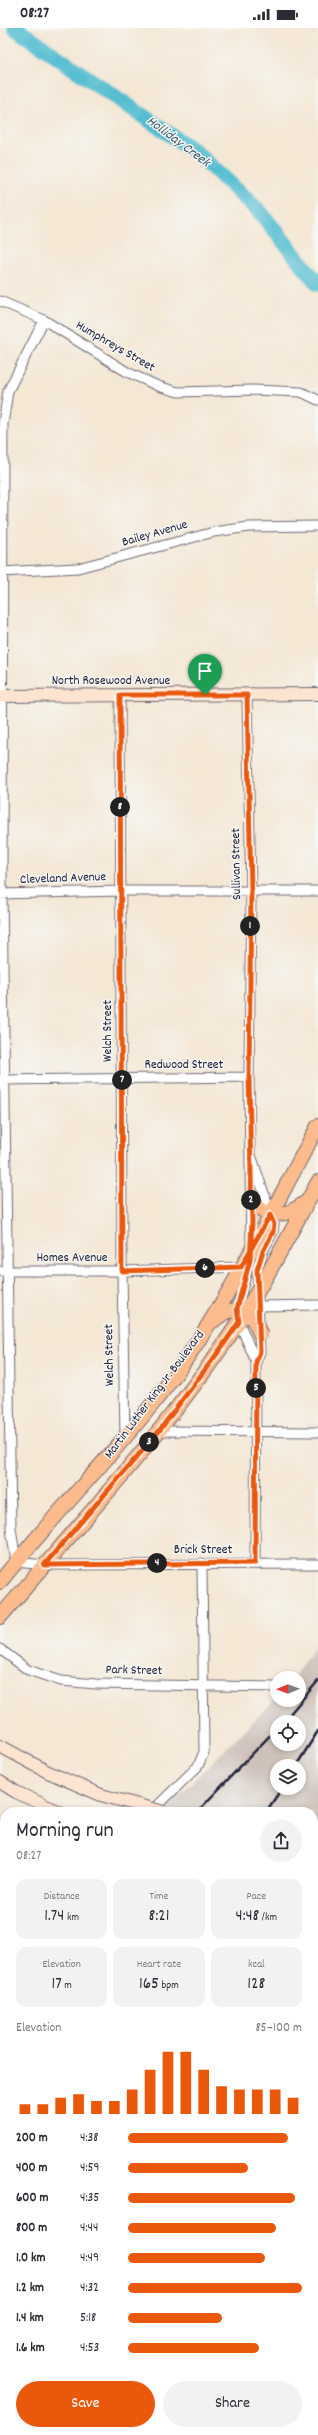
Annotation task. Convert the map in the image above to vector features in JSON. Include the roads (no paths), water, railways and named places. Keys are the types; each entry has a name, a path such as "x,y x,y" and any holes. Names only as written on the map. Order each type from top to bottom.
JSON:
{"main road":[{"name":"Martin Luther King Jr. Boulevard","path":"0,1582 125,1439 176,1372 209,1325 318,1126"},
{"name":"Martin Luther King Jr. Boulevard","path":"0,1617 159,1431 219,1351 240,1315 258,1290 318,1182"},
{"path":"251,1198 255,1206 270,1215 282,1215 296,1210 307,1201"},
{"path":"209,1325 225,1311 240,1315 256,1322 260,1334"}],"street":[{"name":"Humphreys Street","path":"0,301 44,320 127,372 158,386 178,392 254,390 301,392 318,400"},
{"path":"16,1562 11,1528 4,1271 1,894 3,424 8,392 44,320"},
{"name":"Bailey Avenue","path":"2,572 78,568 214,532 249,527 318,526"},
{"name":"North Rosewood Avenue","path":"1,696 318,694"},
{"name":"Welch Street","path":"120,695 122,1271 125,1439"},
{"name":"Sullivan Street","path":"247,695 251,891 249,1077 252,1247 240,1315 256,1362 255,1563"},
{"name":"Cleveland Avenue","path":"1,894 120,890 318,891"},
{"name":"Redwood Street","path":"2,1080 249,1077"},
{"name":"Sullivan Street","path":"250,1152 274,1224 273,1232 263,1251 257,1270 260,1352 256,1362"},
{"name":"Homes Avenue","path":"4,1271 122,1271 241,1267"},
{"path":"259,1306 318,1305"},
{"path":"159,1431 256,1433 318,1432"},
{"name":"Brick Street","path":"16,1562 44,1565 202,1563 318,1564"},
{"path":"156,1807 198,1766 204,1752 202,1563"},
{"name":"Park Street","path":"0,1649 28,1670 61,1681 96,1684 204,1684 270,1687"},
{"path":"0,1746 48,1772 101,1795 145,1807"},
{"path":"0,1782 16,1792 48,1807"}],"waterway":[{"name":"Holliday Creek","path":"15,28 197,153 260,212 318,284"}],"railway":[{"path":"289,1715 318,1681"},
{"path":"300,1759 318,1731"},
{"path":"202,1807 270,1735"},
{"path":"269,1807 277,1795"}]}
